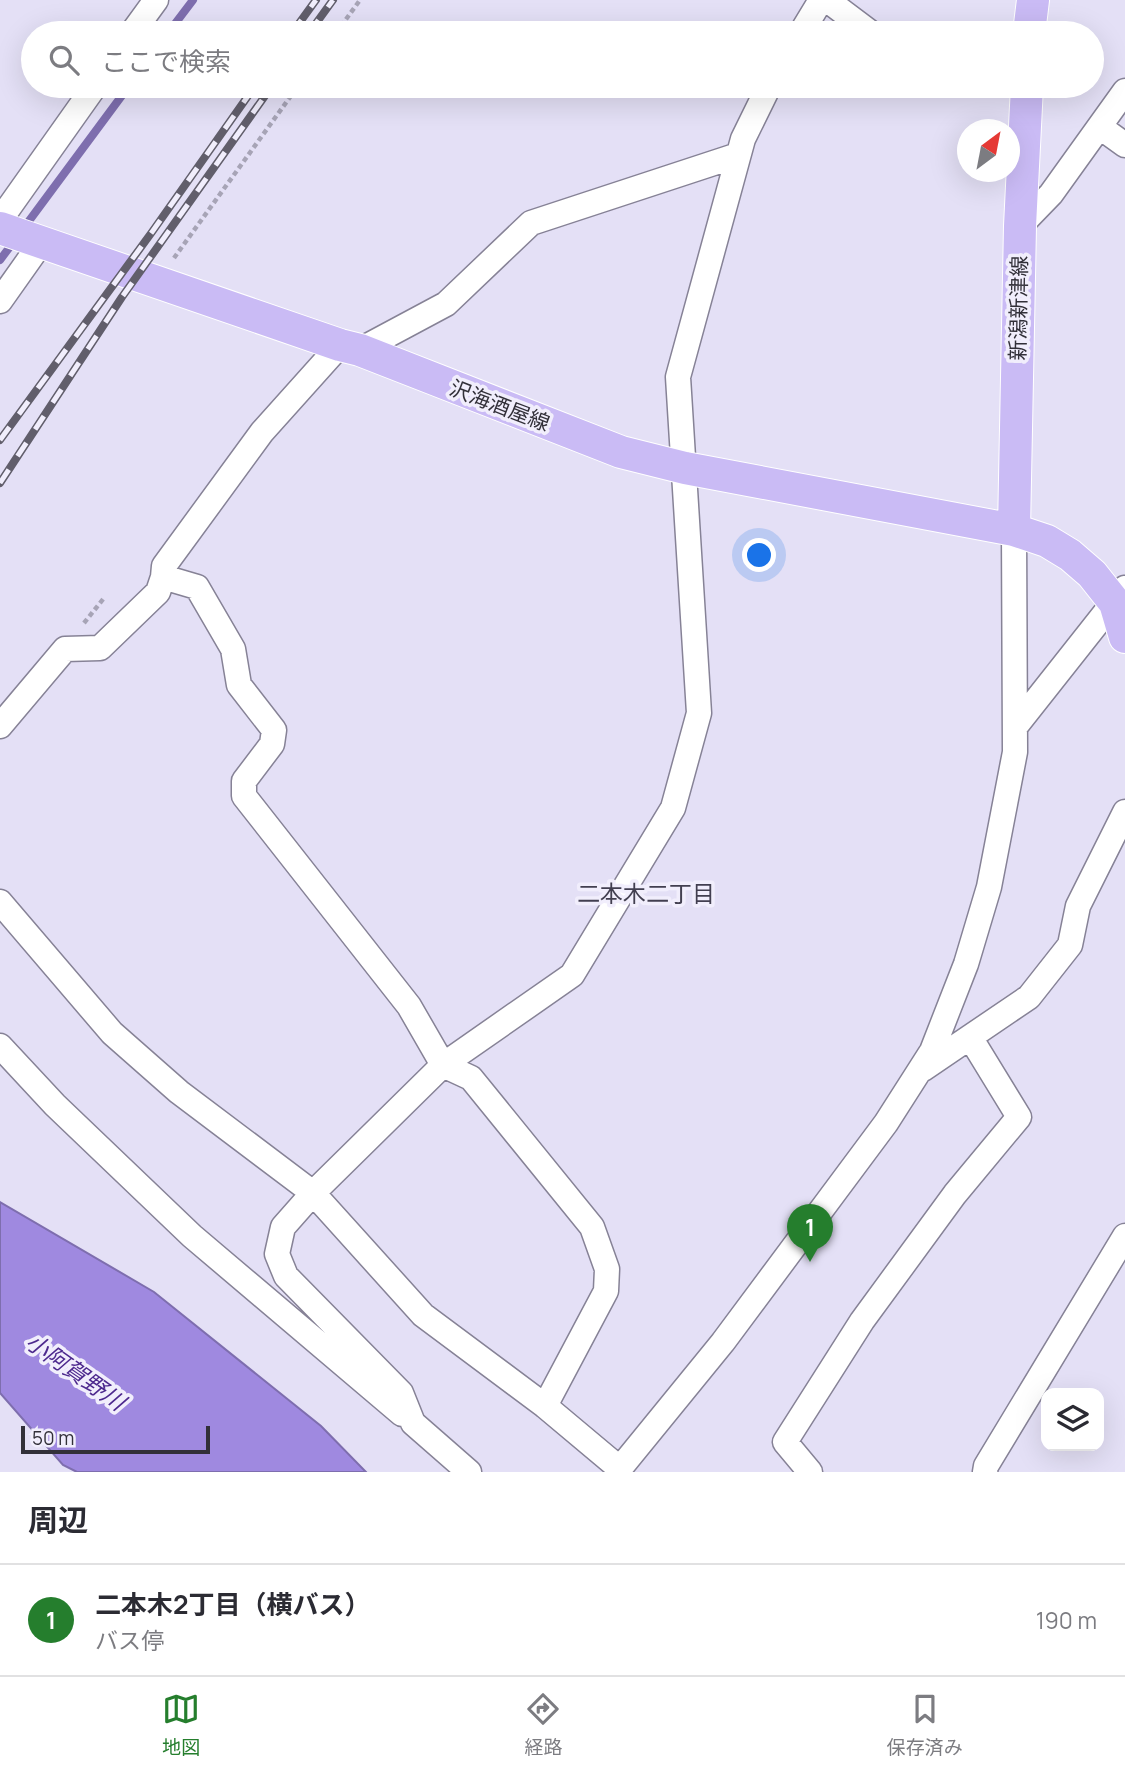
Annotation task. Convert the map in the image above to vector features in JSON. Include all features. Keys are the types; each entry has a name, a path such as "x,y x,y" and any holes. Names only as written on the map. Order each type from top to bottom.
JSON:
{"main road":[{"path":"1030,21 1033,0"},
{"name":"新潟新津線","path":"1014,530 1020,226 1026,98"},
{"name":"沢海酒屋線","path":"0,228 350,348 621,452 685,468 1014,530 1047,541 1070,555 1120,596"},
{"path":"1120,596 1125,637"}],"street":[{"path":"141,21 156,0"},
{"path":"808,21 821,0"},
{"path":"827,0 855,21"},
{"path":"1020,226 1051,194 1125,91"},
{"path":"0,220 86,98"},
{"path":"413,1423 401,1393 286,1276 277,1254 283,1227 313,1193 443,1065 572,975 673,808 699,713 678,377 738,155 763,98"},
{"path":"1100,127 1125,145"},
{"path":"0,726 65,649 100,648 158,592 164,566 262,432 350,348 446,304 531,223 738,155"},
{"path":"0,302 41,243"},
{"path":"0,902 112,1033 179,1092 313,1193 423,1315 545,1406 618,1470 732,1331 886,1123 932,1051 966,964 989,887 1015,752 1014,530"},
{"path":"163,578 197,587 233,649 239,685 274,730 272,744 244,781 244,796 409,1006 443,1065 471,1078 592,1227 607,1269 606,1291 545,1406"},
{"path":"1015,727 1120,596"},
{"path":"919,1072 1028,996 1070,944 1078,906 1125,812"},
{"path":"810,1472 785,1442 862,1321 955,1194 1019,1117 970,1037"},
{"path":"0,1045 55,1105 192,1236 469,1472"},
{"path":"985,1472 992,1454 1125,1236"}],"path":[{"path":"345,21 360,0"},
{"path":"157,283 289,98"}],"water":[{"name":"小阿賀野川","path":"0,1202 154,1292 321,1426 366,1472 77,1472 63,1465 0,1393"}],"waterway":[{"path":"177,21 193,0"},
{"path":"23,229 120,98"},
{"path":"0,260 15,240"}],"railway":[{"path":"301,21 316,0"},
{"path":"318,21 333,0"},
{"path":"0,440 247,98"},
{"path":"0,483 122,297 263,98"}],"place":[{"name":"二本木2丁目（横バス）","path":"810,1262"}],"district":[{"name":"二本木二丁目","path":"646,893"}]}
